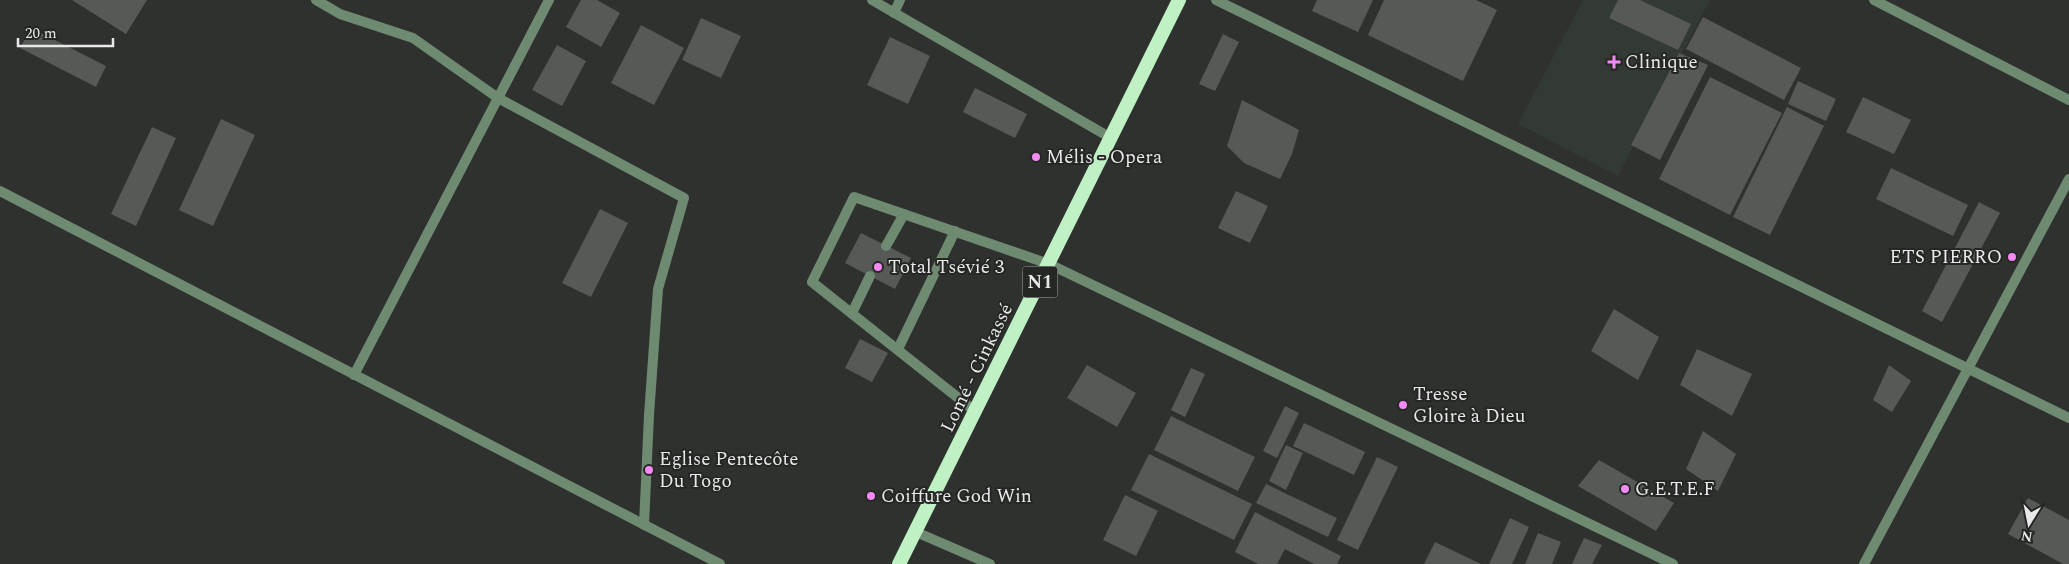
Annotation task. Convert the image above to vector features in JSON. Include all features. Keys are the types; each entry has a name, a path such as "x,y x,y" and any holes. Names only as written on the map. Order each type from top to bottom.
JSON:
{"highway":[{"name":"Lomé - Cinkassé","path":"899,564 1179,0"}],"street":[{"path":"316,0 340,14 413,38 498,98 684,198 658,289 649,415 644,525"},
{"path":"354,375 550,0"},
{"path":"872,0 1111,138"},
{"path":"894,13 900,0"},
{"path":"1216,0 2069,418"},
{"path":"1874,0 2069,100"},
{"path":"1864,564 2069,179"},
{"path":"0,191 720,564"},
{"path":"976,412 812,282 854,196 1049,264 1673,564"},
{"path":"886,246 904,214"},
{"path":"898,349 956,231"},
{"path":"852,313 870,276"},
{"path":"916,532 990,564"}],"shaded area":[{"name":"Clinique","path":"1583,0 1710,0 1618,176 1518,124"}],"building":[{"path":"72,0 147,0 126,34"},
{"path":"581,0 597,0 620,13 601,47 566,27"},
{"path":"1317,0 1373,0 1358,32 1312,11"},
{"path":"1384,0 1476,0 1497,10 1463,81 1368,35"},
{"path":"1618,0 1640,0 1691,24 1678,50 1609,18"},
{"path":"1703,17 1801,68 1784,100 1686,49"},
{"path":"701,18 741,36 721,78 682,60"},
{"path":"641,25 684,48 654,105 611,83"},
{"path":"31,28 106,66 96,87 20,48"},
{"path":"1223,34 1239,42 1215,91 1199,84"},
{"path":"890,37 930,56 908,104 867,85"},
{"path":"557,45 586,61 562,106 532,90"},
{"path":"1679,53 1708,65 1660,160 1631,145"},
{"path":"1710,77 1782,113 1730,215 1659,179"},
{"path":"1798,81 1836,99 1826,121 1788,104"},
{"path":"975,88 1027,114 1015,138 963,112"},
{"path":"1863,97 1911,120 1894,154 1846,132"},
{"path":"1242,100 1299,130 1292,154 1280,179 1244,163 1227,146"},
{"path":"1787,107 1824,126 1770,235 1733,217"},
{"path":"221,119 255,135 213,226 179,210"},
{"path":"152,127 176,138 136,226 111,214"},
{"path":"1891,168 1968,205 1953,236 1876,199"},
{"path":"1236,191 1268,206 1250,243 1218,228"},
{"path":"1979,202 2000,213 1942,322 1922,311"},
{"path":"600,209 628,223 591,297 562,283"},
{"path":"861,233 911,258 895,289 845,263"},
{"path":"1614,309 1659,337 1638,380 1591,351"},
{"path":"860,339 888,353 872,382 845,368"},
{"path":"1697,349 1752,374 1732,416 1680,385"},
{"path":"1087,365 1136,393 1117,427 1067,398"},
{"path":"1889,365 1911,381 1892,412 1873,400"},
{"path":"1191,368 1205,374 1185,417 1171,410"},
{"path":"1285,406 1299,413 1277,458 1263,451"},
{"path":"1171,416 1255,457 1238,491 1154,450"},
{"path":"1304,423 1365,452 1354,475 1293,446"},
{"path":"1703,431 1736,454 1718,491 1686,469"},
{"path":"1286,445 1303,453 1286,490 1269,481"},
{"path":"1149,454 1252,504 1234,540 1131,490"},
{"path":"1377,457 1398,467 1358,550 1337,540"},
{"path":"1599,460 1674,503 1656,531 1578,486"},
{"path":"1266,484 1337,518 1328,537 1256,503"},
{"path":"1125,495 1158,511 1136,556 1103,540"},
{"path":"2028,498 2069,520 2069,564 2063,564 2008,534"},
{"path":"1255,512 1341,556 1337,564 1314,564 1285,549 1277,564 1258,564 1235,552"},
{"path":"1510,518 1529,527 1512,564 1489,564"},
{"path":"1538,533 1561,542 1552,564 1525,564"},
{"path":"1584,538 1602,545 1592,564 1572,564"},
{"path":"1435,542 1481,564 1424,564"}],"place":[{"name":"Clinique","path":"1614,62"},
{"name":"Mélis - Opera","path":"1036,157"},
{"name":"ETS PIERRO","path":"2012,257"},
{"name":"Total Tsévié 3","path":"878,267"},
{"name":"Tresse Gloire à Dieu","path":"1403,405"},
{"name":"Eglise Pentecôte Du Togo","path":"649,470"},
{"name":"G.E.T.E.F","path":"1625,489"},
{"name":"Coiffure God Win","path":"871,496"}]}
